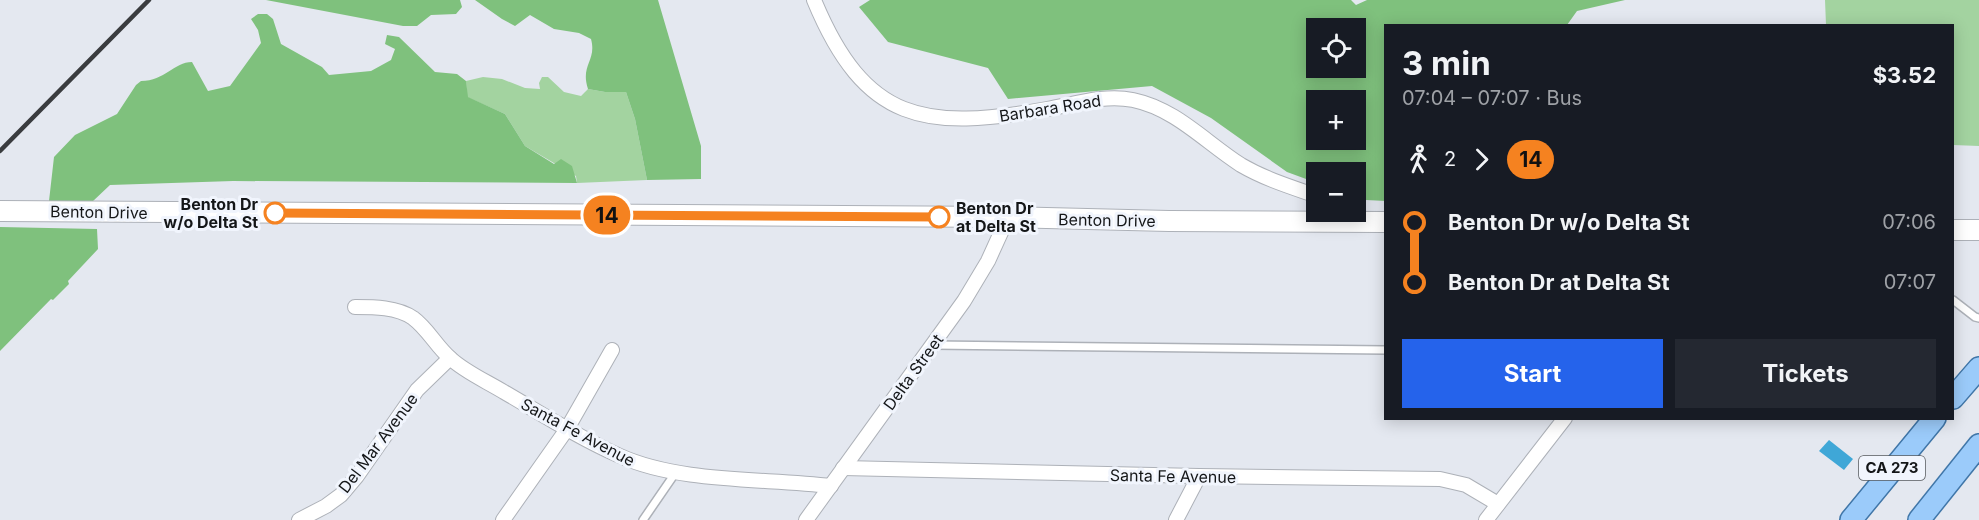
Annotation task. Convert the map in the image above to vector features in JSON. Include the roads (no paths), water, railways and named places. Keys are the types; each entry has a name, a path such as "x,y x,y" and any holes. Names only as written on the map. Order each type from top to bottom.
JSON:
{"main road":[{"path":"1954,397 1979,368"},
{"name":"CA 273","path":"1851,520 1933,420"},
{"name":"CA 273","path":"1919,520 1979,445"}],"street":[{"name":"Barbara Road","path":"814,0 836,45 860,80 878,96 897,107 924,115 970,119 1007,116 1108,99 1134,100 1174,116 1220,151 1258,174 1306,192"},
{"name":"Benton Drive","path":"0,211 1008,217 1169,221 1306,218"},
{"name":"Delta Street","path":"807,520 977,281 1008,217"},
{"name":"Benton Drive","path":"1366,219 1384,222"},
{"path":"1954,230 1979,230"},
{"name":"Santa Fe Avenue","path":"356,307 385,308 412,317 450,358 567,429 620,456 646,466 676,472 831,486"},
{"path":"503,520 567,429 612,350"},
{"name":"Del Mar Avenue","path":"299,520 341,495 357,476 417,390 450,358"},
{"path":"1486,520 1563,420"},
{"name":"Santa Fe Avenue","path":"843,468 1440,479 1466,485 1498,504"},
{"path":"1176,520 1198,476"}],"lane":[{"path":"1954,301 1975,318 1979,318"},
{"path":"933,345 1384,350"},
{"path":"643,520 676,472"}],"water":[{"path":"1829,440 1853,459 1844,470 1819,451"}],"railway":[{"path":"0,151 149,0"}],"place":[{"name":"Benton Dr w/o Delta St","path":"275,213"},
{"name":"Benton Dr at Delta St","path":"939,217"}]}
